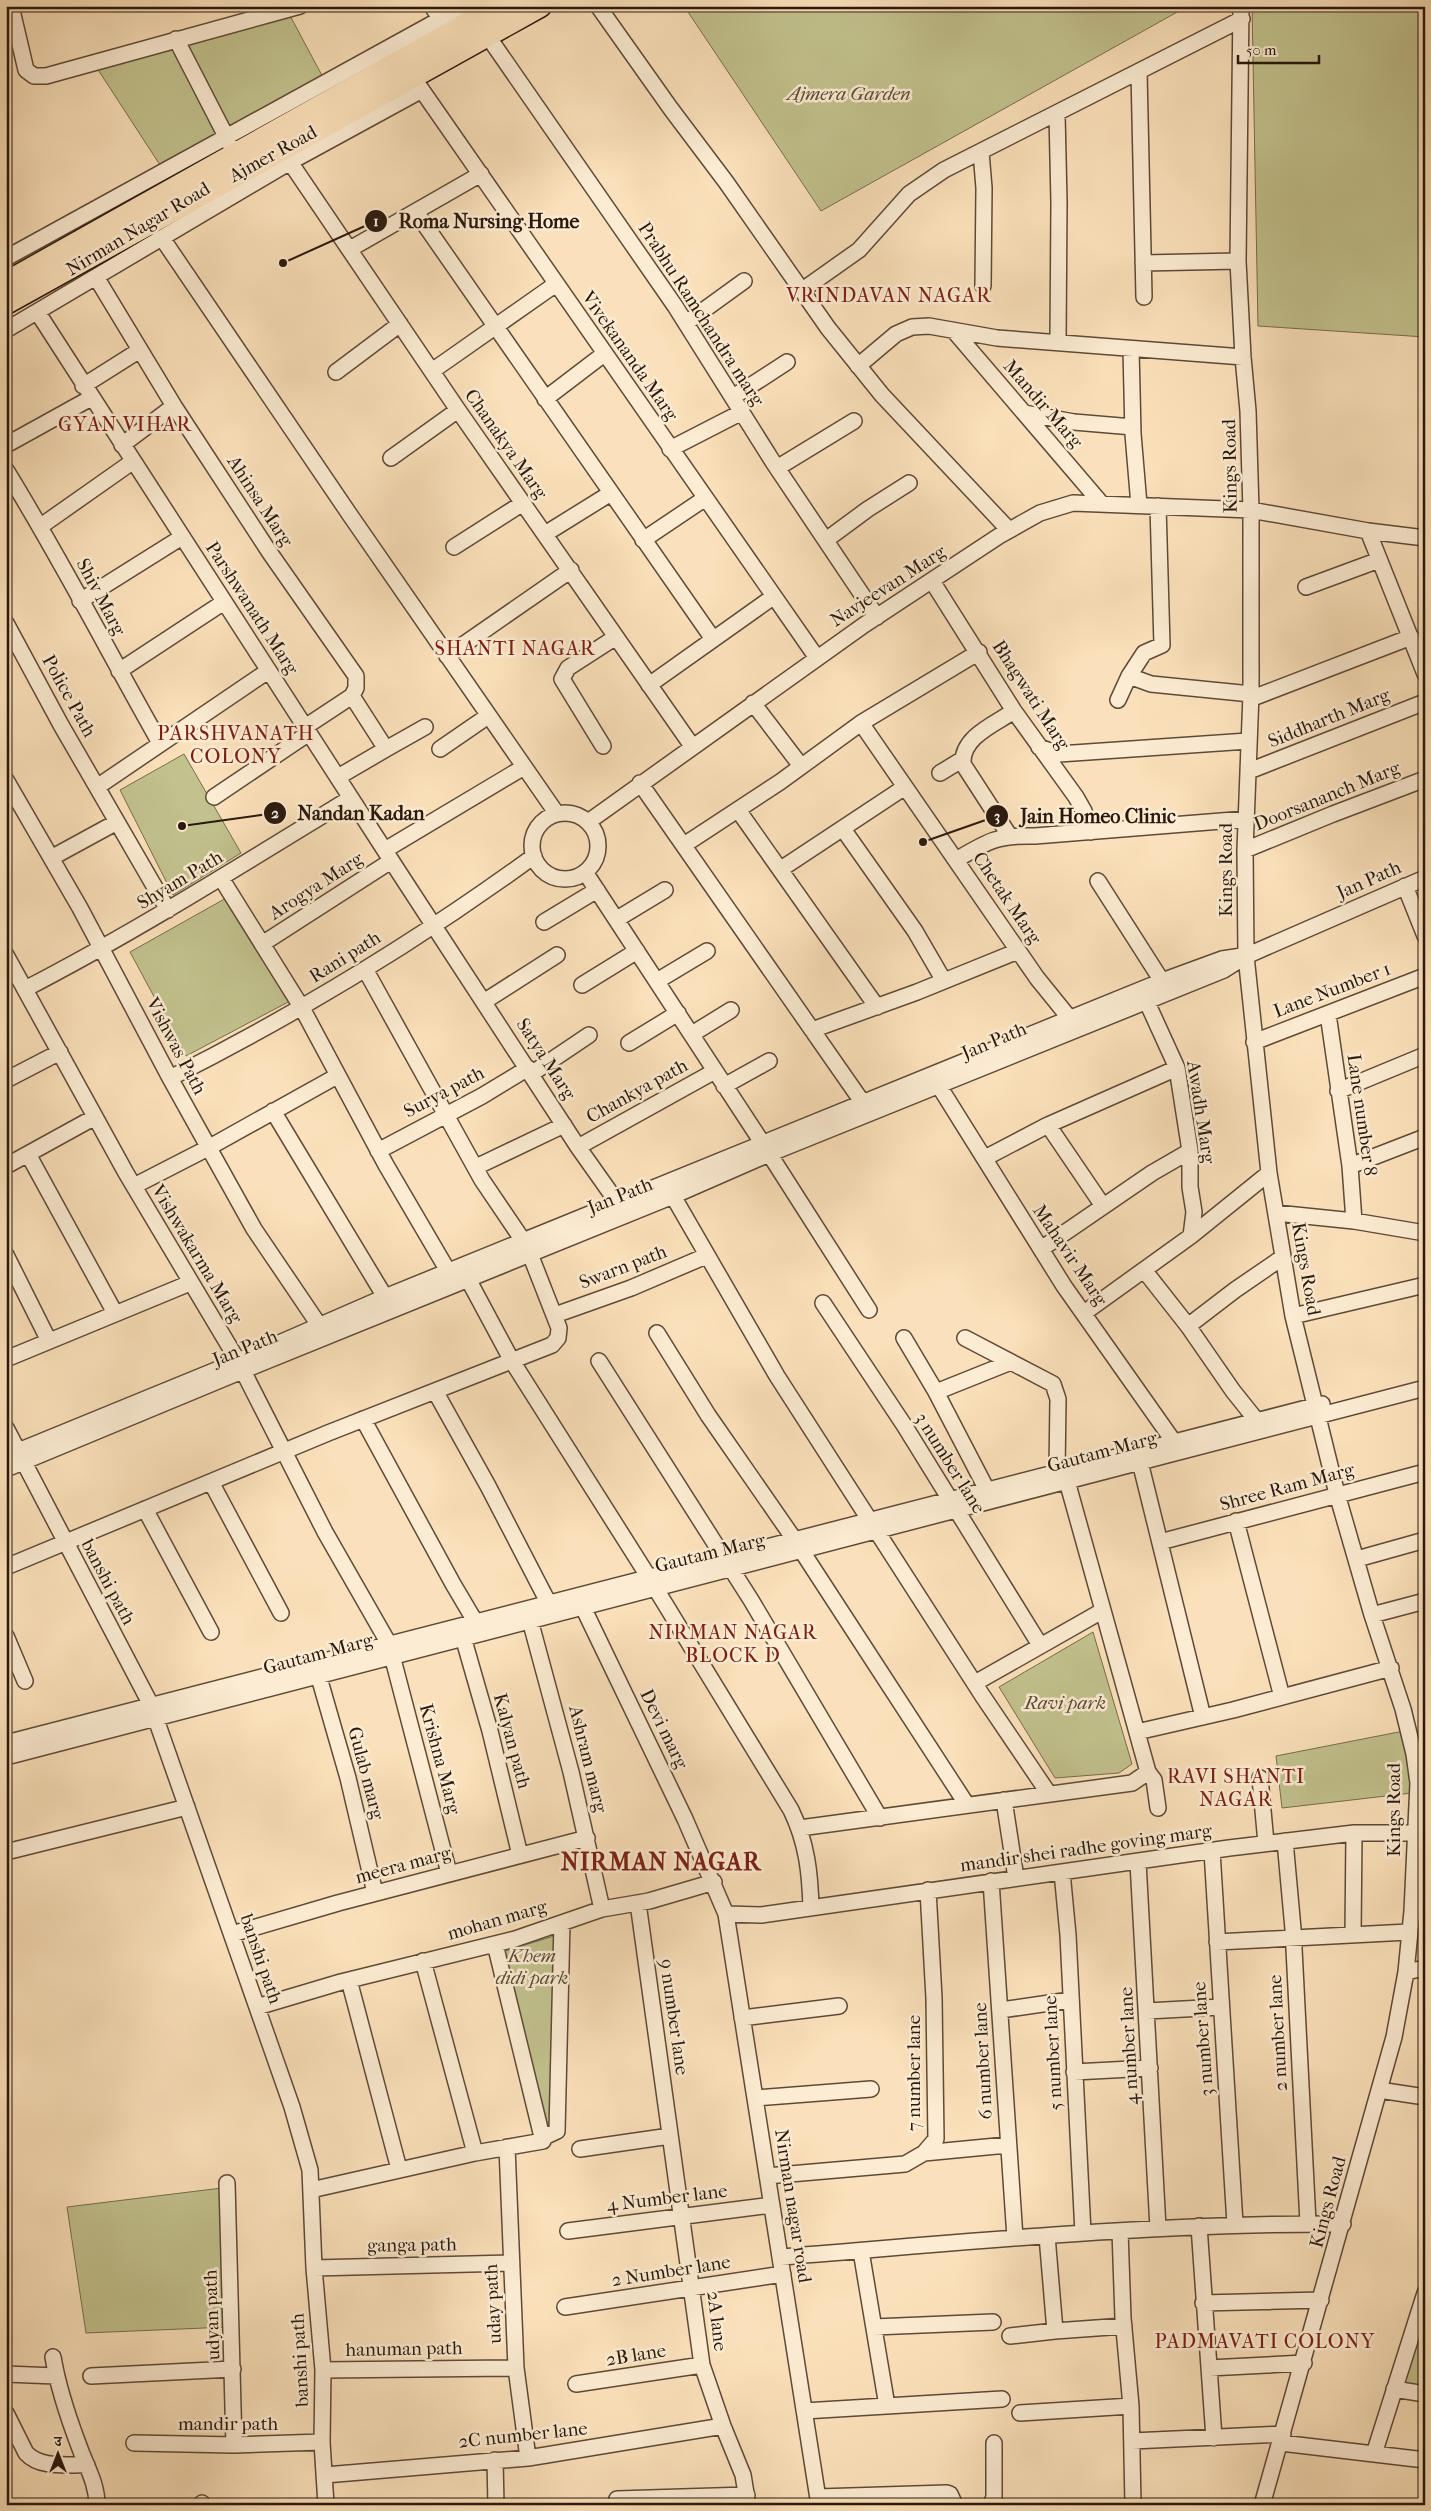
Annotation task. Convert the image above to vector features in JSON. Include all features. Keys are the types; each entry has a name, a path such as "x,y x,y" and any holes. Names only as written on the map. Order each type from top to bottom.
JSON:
{"highway":[{"name":"Ajmer Road","path":"6,283 230,145 450,34 499,6"},
{"name":"Ajmer Road","path":"450,34 487,35 540,6"},
{"name":"Ajmer Road","path":"6,303 417,83 450,34"}],"street":[{"path":"10,6 26,70 34,76 46,76 300,6"},
{"path":"432,6 450,34 468,7"},
{"path":"598,6 671,110 726,182 801,291 858,366 882,395 1009,530"},
{"path":"801,291 859,250 908,194 944,170 1139,72 1242,13"},
{"name":"Kings Road","path":"1242,13 1238,261 1248,411 1251,510 1249,771 1245,850 1246,956 1254,1042 1269,1174 1293,1316 1315,1411 1372,1615 1419,1753 1417,1832 1419,1888 1408,1932 1406,1972 1394,2037 1304,2363 1262,2505"},
{"name":"Prabhu Ramchandra marg","path":"487,35 686,323 777,468 877,617"},
{"path":"6,258 230,145 176,39"},
{"path":"1139,72 1144,297"},
{"name":"Nirman Nagar Road","path":"6,330 38,313 290,162 417,83"},
{"name":"Vivekananda Marg","path":"417,83 704,499 817,658"},
{"path":"1057,114 1059,202 1058,342"},
{"path":"980,152 984,188 983,286"},
{"name":"Chanakya Marg","path":"290,162 458,410 692,746"},
{"path":"350,249 481,174"},
{"path":"416,212 713,639"},
{"path":"162,238 557,814"},
{"path":"1143,263 1238,261"},
{"name":"Ahinsa Marg","path":"96,277 174,406 270,553 356,676 356,688 352,696"},
{"path":"686,323 744,281"},
{"path":"432,371 556,284"},
{"name":"Parshwanath Marg","path":"38,313 132,462 433,924"},
{"path":"336,372 400,324"},
{"path":"858,366 896,334 912,327 929,326 997,338 1243,358"},
{"name":"Mandir Marg","path":"954,331 1101,503"},
{"path":"1131,349 1133,427 1139,505"},
{"path":"6,445 87,392 140,350"},
{"path":"546,399 604,354"},
{"path":"733,397 787,362"},
{"path":"122,445 174,406"},
{"path":"392,458 458,410"},
{"path":"670,449 742,412"},
{"path":"1024,413 1074,422 1133,427"},
{"path":"777,468 854,422"},
{"path":"41,526 132,462"},
{"name":"Shiv Marg","path":"6,470 41,526 80,601 160,743"},
{"path":"826,540 868,509 909,483"},
{"path":"544,534 611,493"},
{"path":"643,540 704,499"},
{"path":"454,548 523,503"},
{"name":"Navjeevan Marg","path":"588,822 692,746 877,617 1009,530 1048,510 1073,503 1101,503 1251,510 1368,531 1425,538"},
{"path":"1118,700 1129,676 1144,653 1162,644 1158,506"},
{"path":"1368,531 1425,674"},
{"path":"80,601 182,537"},
{"path":"1306,587 1379,560"},
{"path":"447,656 571,570"},
{"name":"Bhagwati Marg","path":"932,582 979,652 1014,711 1076,796 1084,811 1091,832"},
{"path":"649,685 773,597"},
{"path":"119,671 224,602"},
{"name":"Police Path","path":"6,623 168,910"},
{"path":"603,746 562,678 568,668 616,637"},
{"path":"1129,676 1151,684 1250,696 1411,637"},
{"path":"684,845 738,810 861,723 979,652"},
{"path":"97,787 268,671"},
{"path":"214,797 352,696 386,749"},
{"name":"Siddharth Marg","path":"1249,771 1425,702"},
{"path":"753,703 801,766"},
{"path":"1009,835 963,764 962,753 968,742 1014,711"},
{"path":"440,749 488,716"},
{"name":"Chetak Marg","path":"861,723 1018,951 1071,1020"},
{"path":"338,777 424,727"},
{"path":"1039,747 1059,754 1248,741"},
{"path":"940,773 963,759"},
{"name":"Arogya Marg","path":"262,944 388,856 524,768"},
{"name":"Doorsananch Marg","path":"1245,850 1425,779"},
{"name":"Vishwas Path","path":"6,780 102,949 170,1078 254,1229 319,1325"},
{"path":"640,783 863,1103"},
{"path":"781,869 905,787"},
{"name":"Shyam Path","path":"25,989 102,949 222,878 351,798"},
{"path":"738,810 877,1007"},
{"path":"568,813 588,822 594,829 598,848 592,865 585,872 568,878 551,875 538,864 532,847 536,830 542,823 557,814 568,813"},
{"path":"956,860 984,843 1009,835 1035,836 1246,819"},
{"path":"51,858 117,822"},
{"path":"843,829 915,931 944,981"},
{"name":"Rani path","path":"170,1078 257,1034 302,1008 481,894 534,856"},
{"path":"585,872 692,1034 869,1310"},
{"path":"222,878 302,1008 378,1151 448,1271"},
{"name":"Jan Path","path":"622,1209 672,1196 863,1103 1071,1020 1165,986 1222,959 1246,956 1425,878"},
{"path":"1098,881 1165,986"},
{"path":"1405,886 1425,936"},
{"path":"544,922 597,890"},
{"path":"617,920 665,890"},
{"name":"Satya Marg","path":"433,924 485,1001 564,1125 622,1209"},
{"path":"582,985 637,951"},
{"path":"657,981 707,951"},
{"path":"812,1030 877,1007 1018,951"},
{"name":"Vishwakarma Marg","path":"6,955 134,1186 240,1366 283,1452 391,1650"},
{"path":"485,1001 557,955"},
{"path":"6,1567 283,1452 552,1345 558,1338 559,1328 527,1248 476,1168 365,969"},
{"name":"Lane Number 1","path":"1254,1042 1425,976"},
{"name":"Jan Path","path":"6,1469 16,1456 240,1366 468,1279 527,1248 766,1149 939,1086 1146,1000 1165,986"},
{"name":"Awadh Marg","path":"1146,1000 1177,1068 1190,1151 1190,1187 1194,1212 1191,1236"},
{"path":"692,1034 731,1010"},
{"path":"629,1043 678,1013"},
{"name":"Lane number 8","path":"1328,1014 1350,1166 1354,1221"},
{"name":"Surya path","path":"378,1151 445,1114 530,1071 589,1035"},
{"path":"6,1080 60,1052"},
{"path":"1338,1091 1425,1055"},
{"path":"724,1086 769,1061"},
{"path":"985,1158 1048,1125 1177,1068"},
{"name":"Chankya path","path":"578,1146 715,1071"},
{"path":"134,1186 208,1148 337,1076"},
{"name":"Mahavir Marg","path":"939,1086 1041,1249 1174,1442"},
{"path":"273,1111 385,1297"},
{"path":"6,1166 95,1117"},
{"path":"476,1168 564,1125"},
{"path":"1048,1125 1103,1206"},
{"path":"1350,1166 1423,1141"},
{"path":"1041,1249 1152,1172 1190,1151"},
{"path":"28,1154 115,1313"},
{"path":"1084,1313 1191,1236 1269,1174"},
{"path":"672,1196 777,1376 1049,1794"},
{"path":"1276,1213 1354,1221 1425,1233"},
{"name":"Jan Path","path":"240,1366 319,1325 448,1271 527,1248"},
{"path":"6,1255 49,1341"},
{"name":"Swarn path","path":"554,1315 631,1288 706,1256"},
{"path":"1188,1326 1235,1290 1283,1257"},
{"path":"1144,1270 1188,1326 1233,1392 1257,1420"},
{"path":"468,1279 512,1361 651,1582 778,1788 800,1828 810,1871 811,1908"},
{"path":"6,1359 190,1283"},
{"path":"1293,1316 1425,1285"},
{"name":"3 number lane","path":"824,1303 904,1425 1040,1645"},
{"path":"657,1332 708,1415 798,1545 967,1805"},
{"path":"904,1338 936,1392 987,1490"},
{"path":"965,1338 1049,1381 1058,1394 1062,1476 1148,1772 1154,1780 1158,1808"},
{"path":"599,1361 751,1600 880,1818"},
{"path":"936,1392 1011,1362"},
{"path":"952,1505 987,1490 1062,1476 1174,1442 1257,1420 1315,1411 1425,1378"},
{"name":"Gautam Marg","path":"6,1757 153,1711 391,1650 463,1637 478,1627 530,1620 580,1600 1062,1476 1140,1462 1315,1411 1425,1388"},
{"path":"435,1392 488,1486 548,1602"},
{"path":"364,1420 478,1627"},
{"name":"banshi path","path":"6,1428 16,1456 65,1542 153,1711 292,2106 310,2170 314,2268 323,2370 322,2442 326,2505"},
{"path":"1140,1462 1203,1717"},
{"name":"Shree Ram Marg","path":"1160,1542 1425,1472"},
{"path":"211,1482 281,1612"},
{"path":"145,1509 211,1632"},
{"path":"1236,1521 1282,1697"},
{"path":"1357,1559 1425,1540"},
{"path":"391,1650 478,1627 548,1602 580,1600"},
{"name":"Devi marg","path":"580,1600 714,1882"},
{"path":"1372,1615 1425,1600"},
{"path":"975,1683 1102,1610"},
{"name":"Ashram marg","path":"530,1620 587,1838 602,1909"},
{"path":"6,1636 25,1681"},
{"name":"Kalyan path","path":"463,1637 490,1731 520,1855"},
{"name":"Krishna Marg","path":"391,1650 449,1873"},
{"path":"1137,1732 1203,1717 1391,1668"},
{"name":"Gulab marg","path":"317,1669 348,1778 376,1893"},
{"path":"6,1743 153,1711"},
{"path":"800,1828 1132,1783 1148,1772"},
{"path":"1260,1778 1266,1843"},
{"path":"1004,1800 1016,1878"},
{"path":"6,1852 187,1807"},
{"path":"1353,1935 1354,1832"},
{"name":"mandir shei radhe goving marg","path":"726,1914 761,1916 928,1890 1354,1832 1417,1832"},
{"name":"meera marg","path":"232,1934 449,1873 587,1838"},
{"name":"2 number lane","path":"1285,1841 1294,1939 1308,2224"},
{"name":"3 number lane","path":"1212,1851 1235,2224"},
{"name":"4 number lane","path":"1138,1862 1158,2228"},
{"name":"5 number lane","path":"1062,1872 1068,1935 1083,2233"},
{"path":"714,1882 726,1914"},
{"name":"mohan marg","path":"257,2007 348,1980 495,1944 602,1909 638,1903 714,1882"},
{"name":"6 number lane","path":"991,1882 1001,2010 1007,2145 1015,2238"},
{"name":"7 number lane","path":"767,2176 905,2164 924,2153 936,2139 934,1998 928,1890"},
{"name":"9 number lane","path":"638,1903 670,2136"},
{"name":"Nirman nagar road","path":"726,1914 819,2501"},
{"path":"311,2190 399,2169 543,2141 542,2138 557,2131 562,1923"},
{"path":"1217,1942 1408,1932"},
{"path":"495,1944 542,2138"},
{"path":"423,1961 475,2153"},
{"path":"1406,1972 1425,1968"},
{"path":"348,1980 399,2169"},
{"path":"1001,2010 1070,2000"},
{"path":"742,2018 839,2006"},
{"path":"1147,2011 1221,2007"},
{"path":"1074,2072 1150,2068"},
{"path":"756,2098 871,2089"},
{"path":"1379,2090 1425,2097"},
{"path":"580,2149 670,2136"},
{"name":"2A lane","path":"670,2136 702,2365 723,2426 743,2475 747,2500"},
{"path":"924,2153 1007,2145"},
{"name":"uday path","path":"507,2147 516,2368 528,2458"},
{"name":"udyan path","path":"227,2183 234,2445"},
{"name":"4 Number lane","path":"568,2231 772,2205"},
{"path":"780,2257 1120,2230 1235,2224 1343,2224"},
{"path":"1199,2226 1214,2438"},
{"path":"1120,2230 1124,2326 1131,2406 1133,2505"},
{"path":"1047,2236 1055,2331"},
{"path":"861,2251 887,2406"},
{"name":"ganga path","path":"314,2268 511,2263"},
{"name":"2 Number lane","path":"565,2307 783,2274"},
{"path":"1374,2454 1425,2293"},
{"path":"1203,2303 1321,2300"},
{"path":"874,2327 992,2322"},
{"path":"1010,2336 1124,2326"},
{"path":"53,2356 56,2376 97,2492 97,2505"},
{"path":"1209,2368 1304,2363"},
{"name":"2B lane","path":"576,2384 702,2365"},
{"name":"hanuman path","path":"323,2370 516,2368"},
{"path":"91,2376 233,2369"},
{"path":"6,2374 56,2376"},
{"path":"1394,2389 1425,2394"},
{"path":"804,2411 1002,2399"},
{"path":"1020,2414 1131,2406"},
{"path":"6,2413 26,2453 31,2459 42,2464 87,2465"},
{"name":"2C number lane","path":"325,2475 528,2458 723,2426"},
{"path":"1132,2442 1214,2438 1282,2438 1374,2454 1425,2460"},
{"name":"mandir path","path":"134,2443 234,2445 322,2442"},
{"path":"991,2505 994,2497 994,2443"},
{"path":"495,2460 496,2505"},
{"path":"819,2501 948,2493 955,2505"},
{"path":"617,2499 747,2500"}],"green space":[{"name":"Ajmera Garden","path":"684,6 1188,6 821,211"},
{"path":"1252,6 1425,6 1425,337 1258,326"},
{"path":"287,10 326,83 160,165 93,62"},
{"path":"184,754 241,853 173,895 120,790"},
{"path":"228,897 292,1000 186,1056 130,952"},
{"name":"Ravi park","path":"1093,1632 1132,1764 1119,1773 1055,1778 999,1687"},
{"path":"1414,1729 1412,1793 1282,1808 1276,1756"},
{"name":"Khem didi park","path":"554,1936 551,2126 545,2127 505,1951"},
{"path":"222,2188 228,2327 86,2333 67,2207"},
{"path":"1425,2313 1425,2388 1403,2385"}],"place":[{"name":"Roma Nursing Home","path":"283,263"},
{"name":"Nandan Kadan","path":"182,826"},
{"name":"Jain Homeo Clinic","path":"923,842"}],"district":[{"name":"VRINDAVAN NAGAR","path":"889,295"},
{"name":"GYAN VIHAR","path":"125,424"},
{"name":"SHANTI NAGAR","path":"515,648"},
{"name":"PARSHVANATH COLONY","path":"236,744"},
{"name":"NIRMAN NAGAR BLOCK D","path":"733,1644"},
{"name":"RAVI SHANTI NAGAR","path":"1236,1788"},
{"name":"NIRMAN NAGAR","path":"661,1862"},
{"name":"PADMAVATI COLONY","path":"1265,2341"}]}
